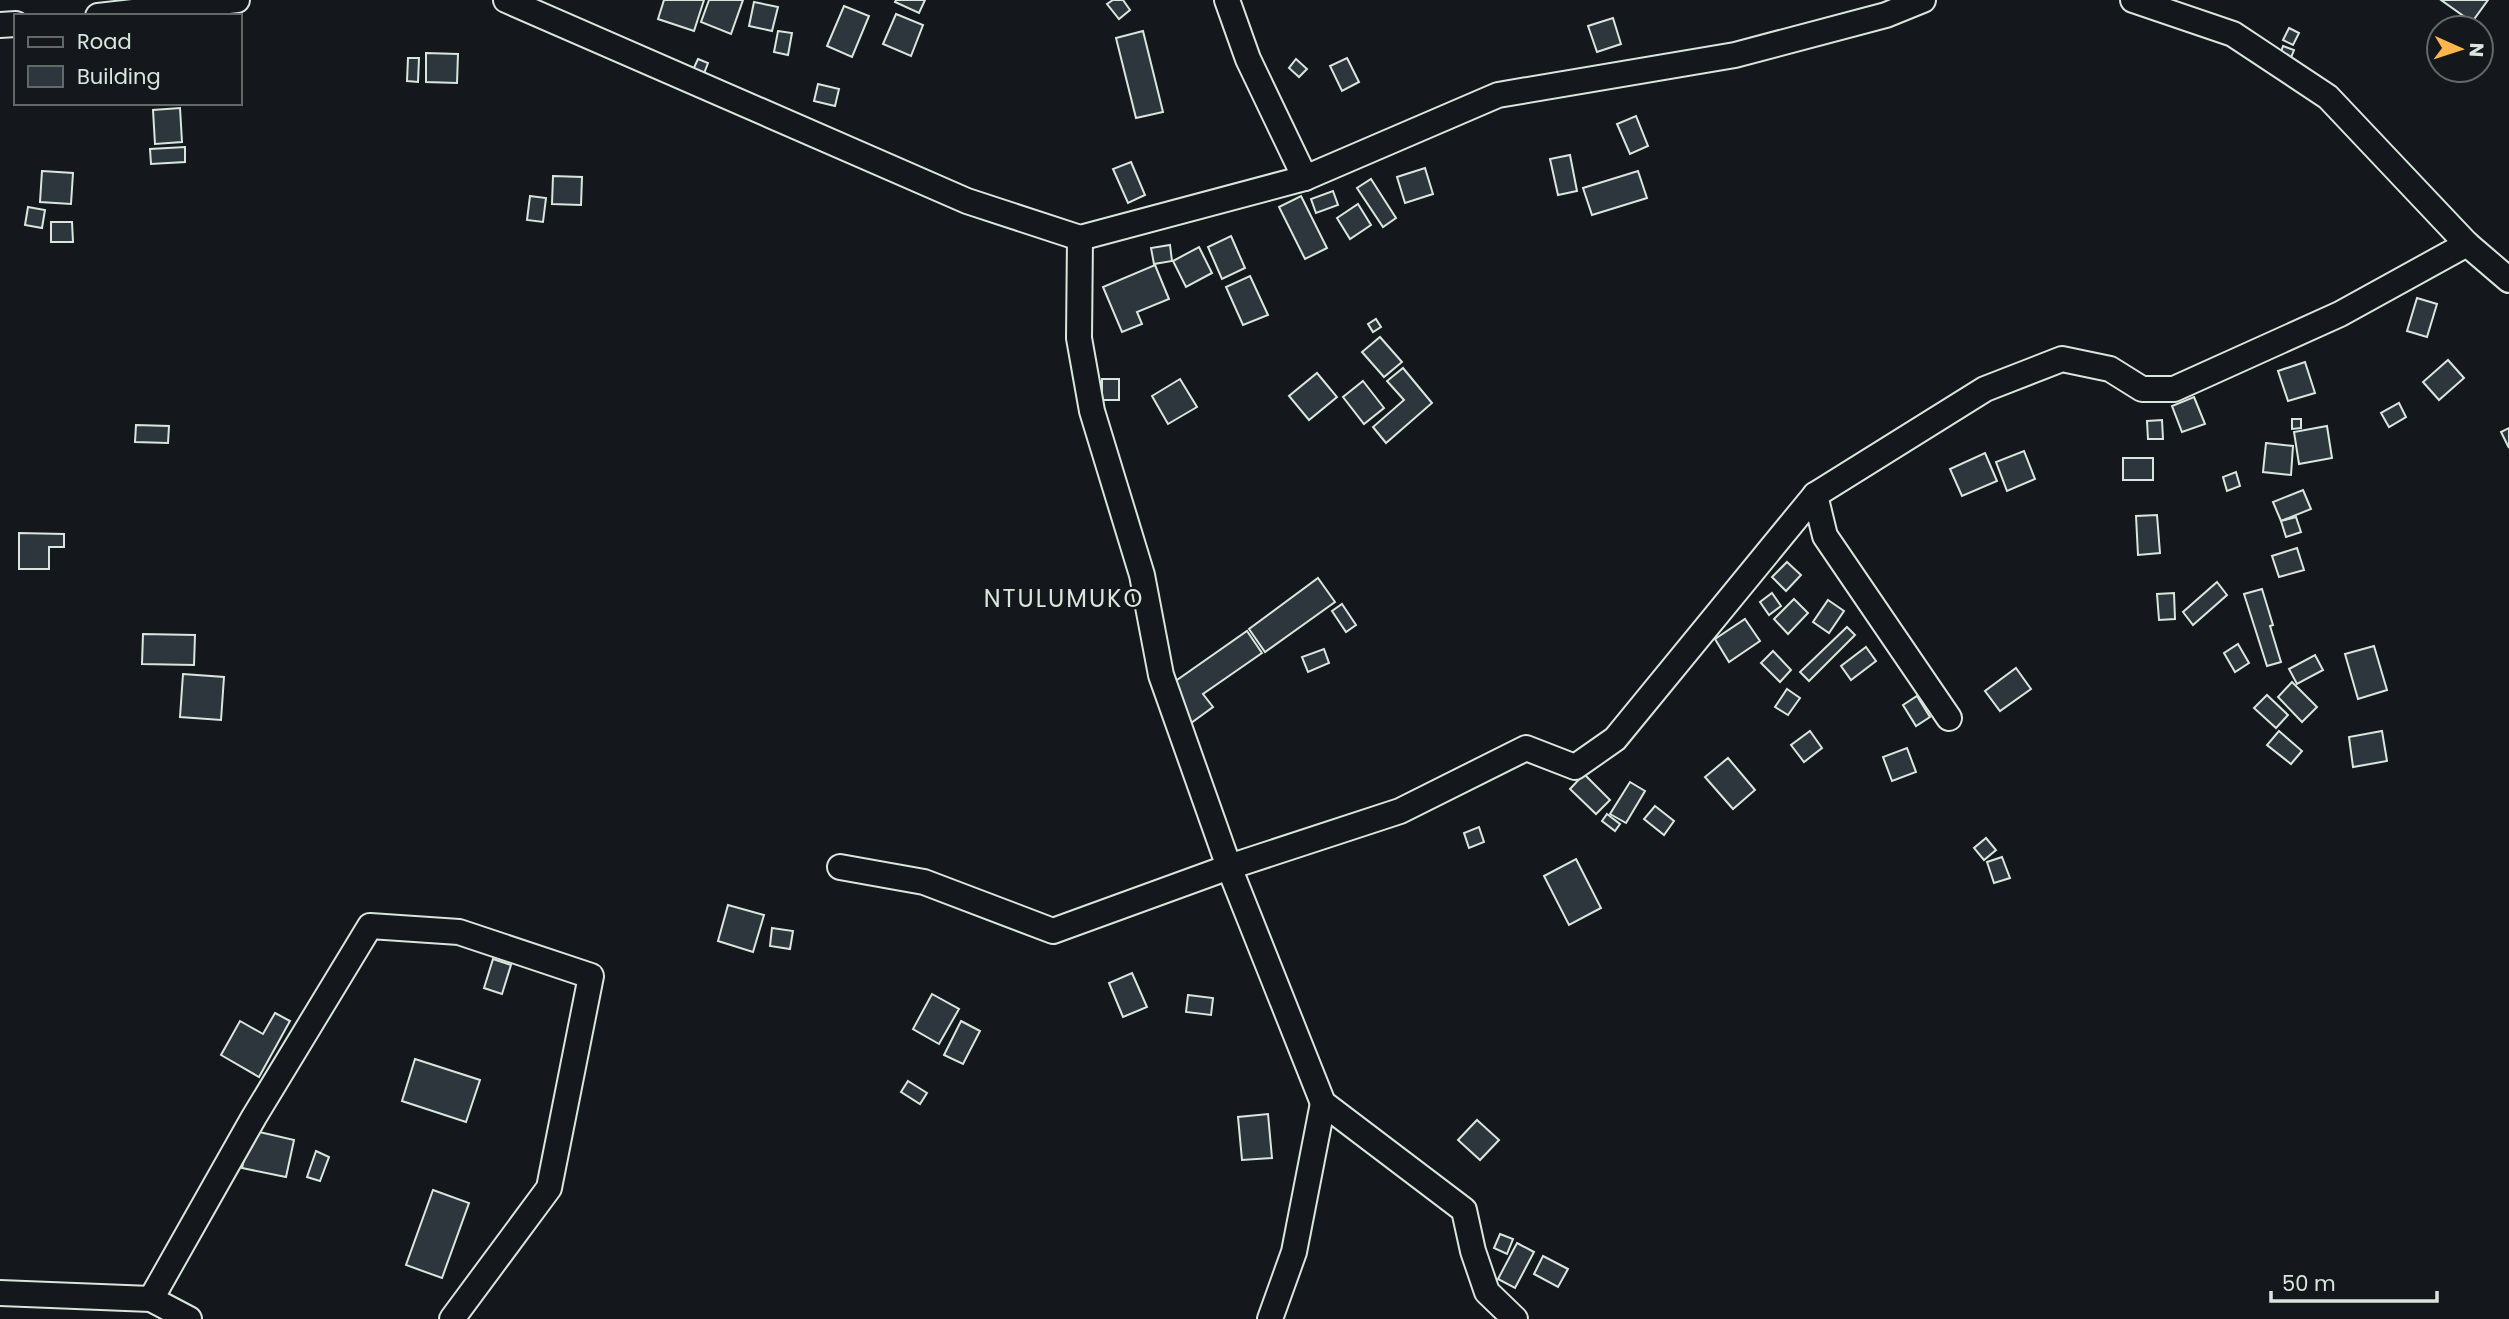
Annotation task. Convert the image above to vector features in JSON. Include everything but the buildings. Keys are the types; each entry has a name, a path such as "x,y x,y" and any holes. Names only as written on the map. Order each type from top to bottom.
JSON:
{"street":[{"path":"115,14 237,0"},
{"path":"506,0 967,201 1080,238 1305,178 1498,95 1734,55 1886,15 1923,0"},
{"path":"1227,0 1248,59 1305,178"},
{"path":"2133,0 2233,34 2328,97 2468,244 2509,279"},
{"path":"1080,238 1079,338 1092,411 1142,575 1161,675 1229,867 1323,1103 1464,1210 1473,1251 1487,1292 1515,1319"},
{"path":"840,867 924,881 1053,931 1229,867 1400,811 1526,748 1575,766 1615,739 1815,495 1986,389 2062,359 2110,369 2142,389 2174,389 2340,314 2468,244"},
{"path":"1815,495 1825,536 1949,718"},
{"path":"151,1298 254,1117 370,926 459,932 591,976 549,1188 452,1319"},
{"path":"1270,1319 1294,1252 1323,1103"},
{"path":"0,1293 151,1298 189,1319"}],"district":[{"name":"NTULUMUKO","path":"1064,599"}]}
